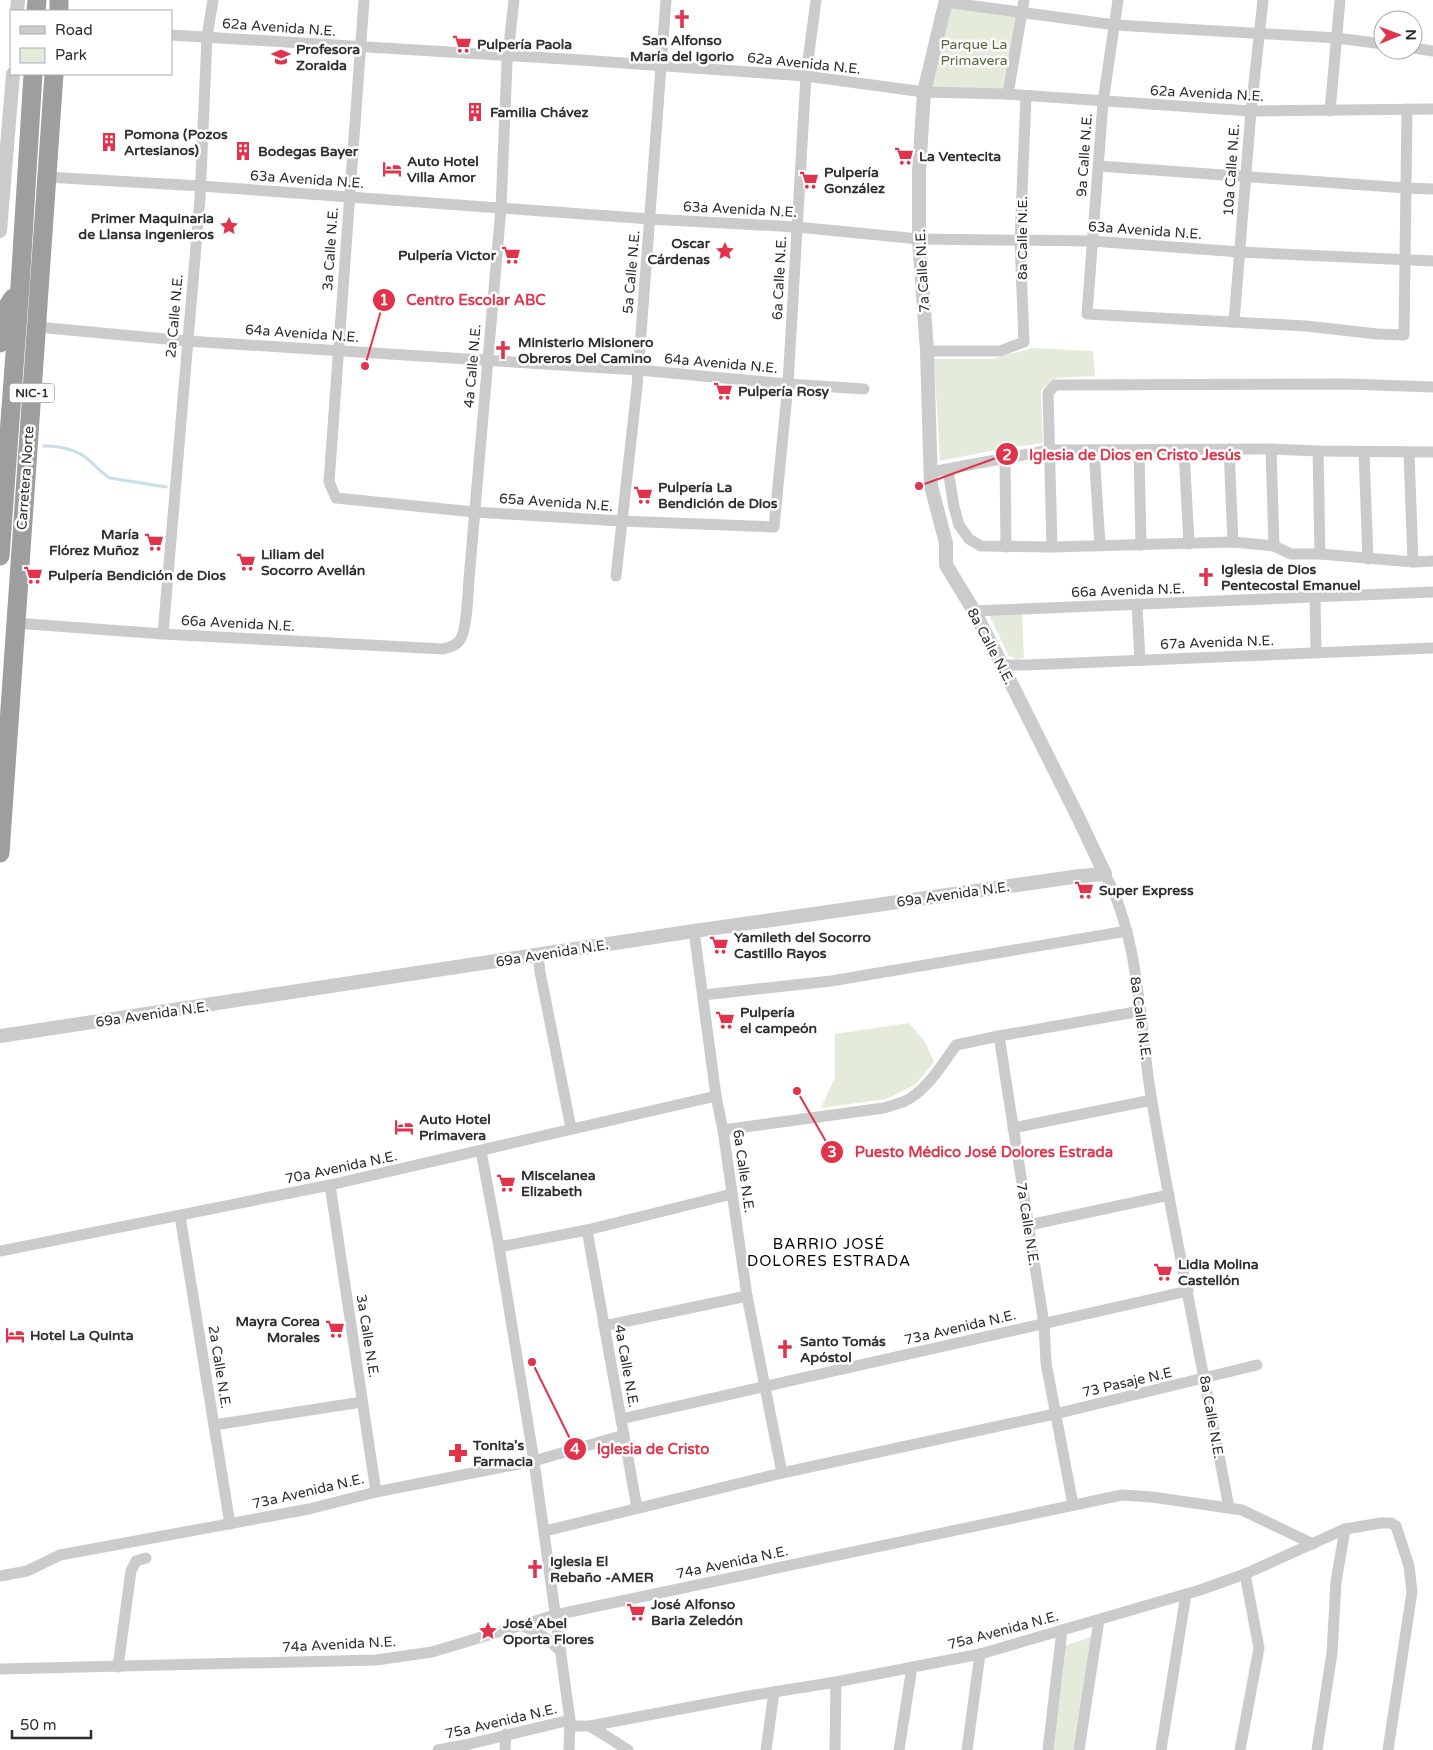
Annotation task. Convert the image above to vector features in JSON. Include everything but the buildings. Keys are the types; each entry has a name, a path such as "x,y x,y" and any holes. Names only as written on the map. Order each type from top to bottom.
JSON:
{"highway":[{"name":"Carretera Norte","path":"0,556 20,286 33,75"},
{"name":"Carretera Norte","path":"0,853 54,75"},
{"path":"0,343 9,304 20,286"}],"street":[{"name":"2a Calle N.E.","path":"163,634 201,186 208,37 213,0"},
{"name":"3a Calle N.E.","path":"336,498 329,482 364,0"},
{"name":"4a Calle N.E.","path":"457,643 461,640 464,630 469,579 501,208 508,55 514,0"},
{"name":"5a Calle N.E.","path":"616,576 638,370 666,0"},
{"name":"6a Calle N.E.","path":"774,527 788,384 806,76 816,0"},
{"path":"1008,94 1024,0"},
{"name":"9a Calle N.E.","path":"1118,0 1104,102 1087,314 1234,322"},
{"name":"10a Calle N.E.","path":"1234,322 1250,111 1263,0"},
{"path":"1330,111 1340,0"},
{"path":"945,1 1115,25 1337,38 1373,43"},
{"name":"7a Calle N.E.","path":"945,1 924,92 918,172 919,239 926,351 931,486 946,543 946,565"},
{"name":"62a Avenida N.E.","path":"172,35 508,55 806,76 924,92 1008,94 1250,111 1433,109"},
{"path":"0,230 13,75"},
{"name":"8a Calle N.E.","path":"926,351 1000,351 1024,342 1020,241 1026,96"},
{"path":"1234,322 1404,335 1407,109"},
{"path":"1099,166 1433,189"},
{"name":"63a Avenida N.E.","path":"46,177 201,186 650,219 797,227 919,239 1092,241 1240,252 1433,261"},
{"name":"64a Avenida N.E.","path":"37,327 187,341 638,370 864,389"},
{"path":"1052,547 1048,393 1055,385 1347,384 1433,387"},
{"path":"931,472 1050,450 1272,449 1433,452"},
{"path":"1272,449 1274,546"},
{"path":"1094,450 1100,545"},
{"path":"1184,450 1189,544"},
{"path":"1229,450 1233,542"},
{"path":"1139,451 1141,545"},
{"path":"1318,451 1320,554"},
{"path":"1364,452 1368,559"},
{"path":"1409,452 1413,562"},
{"path":"1005,458 1006,547"},
{"path":"948,470 959,525 969,539 981,546 1052,547 1233,542 1274,546 1291,554 1320,554 1413,562 1433,560"},
{"name":"65a Avenida N.E.","path":"336,498 474,512 622,521 774,527"},
{"name":"8a Calle N.E.","path":"946,565 974,611 1077,815 1113,890 1127,931 1168,1195 1229,1508"},
{"name":"66a Avenida N.E.","path":"974,611 1433,592"},
{"path":"1315,598 1316,652"},
{"path":"1137,604 1140,660"},
{"name":"66a Avenida N.E.","path":"15,623 163,634 443,649 453,647 457,643"},
{"name":"67a Avenida N.E.","path":"1002,665 1433,648"},
{"name":"69a Avenida N.E.","path":"0,1036 694,932 1080,876 1105,874"},
{"path":"703,995 831,981 1127,931"},
{"name":"6a Calle N.E.","path":"694,932 716,1096 723,1130 747,1296 782,1474"},
{"path":"538,955 571,1128"},
{"path":"723,1130 884,1108 904,1101 919,1091 938,1071 956,1046 999,1036 1140,1011"},
{"name":"7a Calle N.E.","path":"999,1036 1044,1324"},
{"name":"70a Avenida N.E.","path":"0,1251 330,1185 716,1096"},
{"path":"1013,1128 1152,1100"},
{"path":"481,1151 499,1247 534,1461 570,1723 569,1750"},
{"name":"3a Calle N.E.","path":"330,1185 376,1492"},
{"path":"499,1247 587,1230 732,1194"},
{"path":"1028,1225 1168,1195"},
{"name":"2a Calle N.E.","path":"180,1216 230,1524"},
{"name":"4a Calle N.E.","path":"587,1230 637,1508"},
{"name":"73a Avenida N.E.","path":"621,1419 1188,1291"},
{"path":"604,1326 747,1296"},
{"path":"1044,1324 1046,1364 1073,1505"},
{"name":"73 Pasaje N.E","path":"544,1531 782,1474 1055,1414 1257,1365"},
{"path":"214,1425 362,1402"},
{"name":"73a Avenida N.E.","path":"0,1576 27,1571 60,1554 309,1509 376,1492 534,1461 624,1435"},
{"name":"74a Avenida N.E.","path":"0,1669 376,1660 432,1652 555,1615 1122,1495 1152,1497 1242,1510 1313,1544"},
{"name":"75a Avenida N.E.","path":"441,1750 506,1734 570,1723 594,1725 980,1654 1186,1594 1245,1574 1345,1529 1391,1523 1396,1526 1409,1566 1412,1592 1388,1750"},
{"path":"1318,1750 1332,1653 1336,1582 1345,1529"},
{"path":"118,1666 130,1571 136,1562 146,1558"},
{"path":"1240,1750 1259,1648 1245,1574"},
{"path":"1161,1750 1186,1594"},
{"path":"1079,1750 1098,1620"},
{"path":"520,1626 537,1631 551,1641 561,1652"},
{"path":"1048,1750 1062,1630"},
{"path":"967,1750 980,1654"},
{"path":"899,1750 912,1667"},
{"path":"835,1750 836,1682"},
{"path":"766,1750 774,1692"},
{"path":"594,1725 628,1750"},
{"path":"504,1750 506,1734"}],"green space":[{"name":"Parque La Primavera","path":"945,2 1022,12 1006,94 924,92"},
{"path":"1032,348 1093,351 1095,376 1056,378 1041,390 1043,443 940,461 934,359 992,359"},
{"path":"994,613 1022,613 1024,658 1015,659 1008,655 990,617"},
{"path":"909,1023 925,1042 934,1062 915,1085 886,1099 821,1108 835,1077 835,1034"},
{"path":"1102,1633 1082,1750 1044,1750 1058,1648"}],"waterway":[{"path":"44,446 62,448 79,453 110,478 166,487"}],"place":[{"name":"San Alfonso María del Igorio","path":"682,19"},
{"name":"Pulpería Paola","path":"462,44"},
{"name":"Profesora Zoraida","path":"281,57"},
{"name":"Familia Chávez","path":"475,112"},
{"name":"Pomona (Pozos Artesianos)","path":"109,142"},
{"name":"Bodegas Bayer","path":"243,151"},
{"name":"La Ventecita","path":"904,156"},
{"name":"Auto Hotel Villa Amor","path":"392,169"},
{"name":"Pulpería González","path":"809,180"},
{"name":"Primer Maquinaria de Llansa ingenieros","path":"229,226"},
{"name":"Oscar Cárdenas","path":"725,251"},
{"name":"Pulpería Victor","path":"511,255"},
{"name":"Ministerio Misionero Obreros Del Camino","path":"503,350"},
{"name":"Centro Escolar ABC","path":"365,366"},
{"name":"Pulpería Rosy","path":"723,391"},
{"name":"Iglesia de Dios en Cristo Jesús","path":"919,486"},
{"name":"Pulpería La Bendición de Dios","path":"643,495"},
{"name":"María Flórez Muñoz","path":"154,542"},
{"name":"Liliam del Socorro Avellán","path":"246,562"},
{"name":"Pulpería Bendición de Dios","path":"33,575"},
{"name":"Iglesia de Dios Pentecostal Emanuel","path":"1206,577"},
{"name":"Super Express","path":"1084,890"},
{"name":"Yamileth del Socorro Castillo Rayos","path":"719,945"},
{"name":"Pulpería el campeón","path":"725,1020"},
{"name":"Puesto Médico José Dolores Estrada","path":"797,1091"},
{"name":"Auto Hotel Primavera","path":"404,1127"},
{"name":"Miscelanea Elizabeth","path":"506,1183"},
{"name":"Lidia Molina Castellón","path":"1163,1272"},
{"name":"Mayra Corea Morales","path":"335,1329"},
{"name":"Hotel La Quinta","path":"15,1335"},
{"name":"Santo Tomás Apóstol","path":"785,1349"},
{"name":"Iglesia de Cristo","path":"532,1362"},
{"name":"Tonita's Farmacia","path":"458,1453"},
{"name":"Iglesia El Rebaño -AMER","path":"535,1569"},
{"name":"José Alfonso Baria Zeledón","path":"636,1612"},
{"name":"José Abel Oporta Flores","path":"488,1631"}],"district":[{"name":"BARRIO JOSÉ DOLORES ESTRADA","path":"829,1252"}]}
